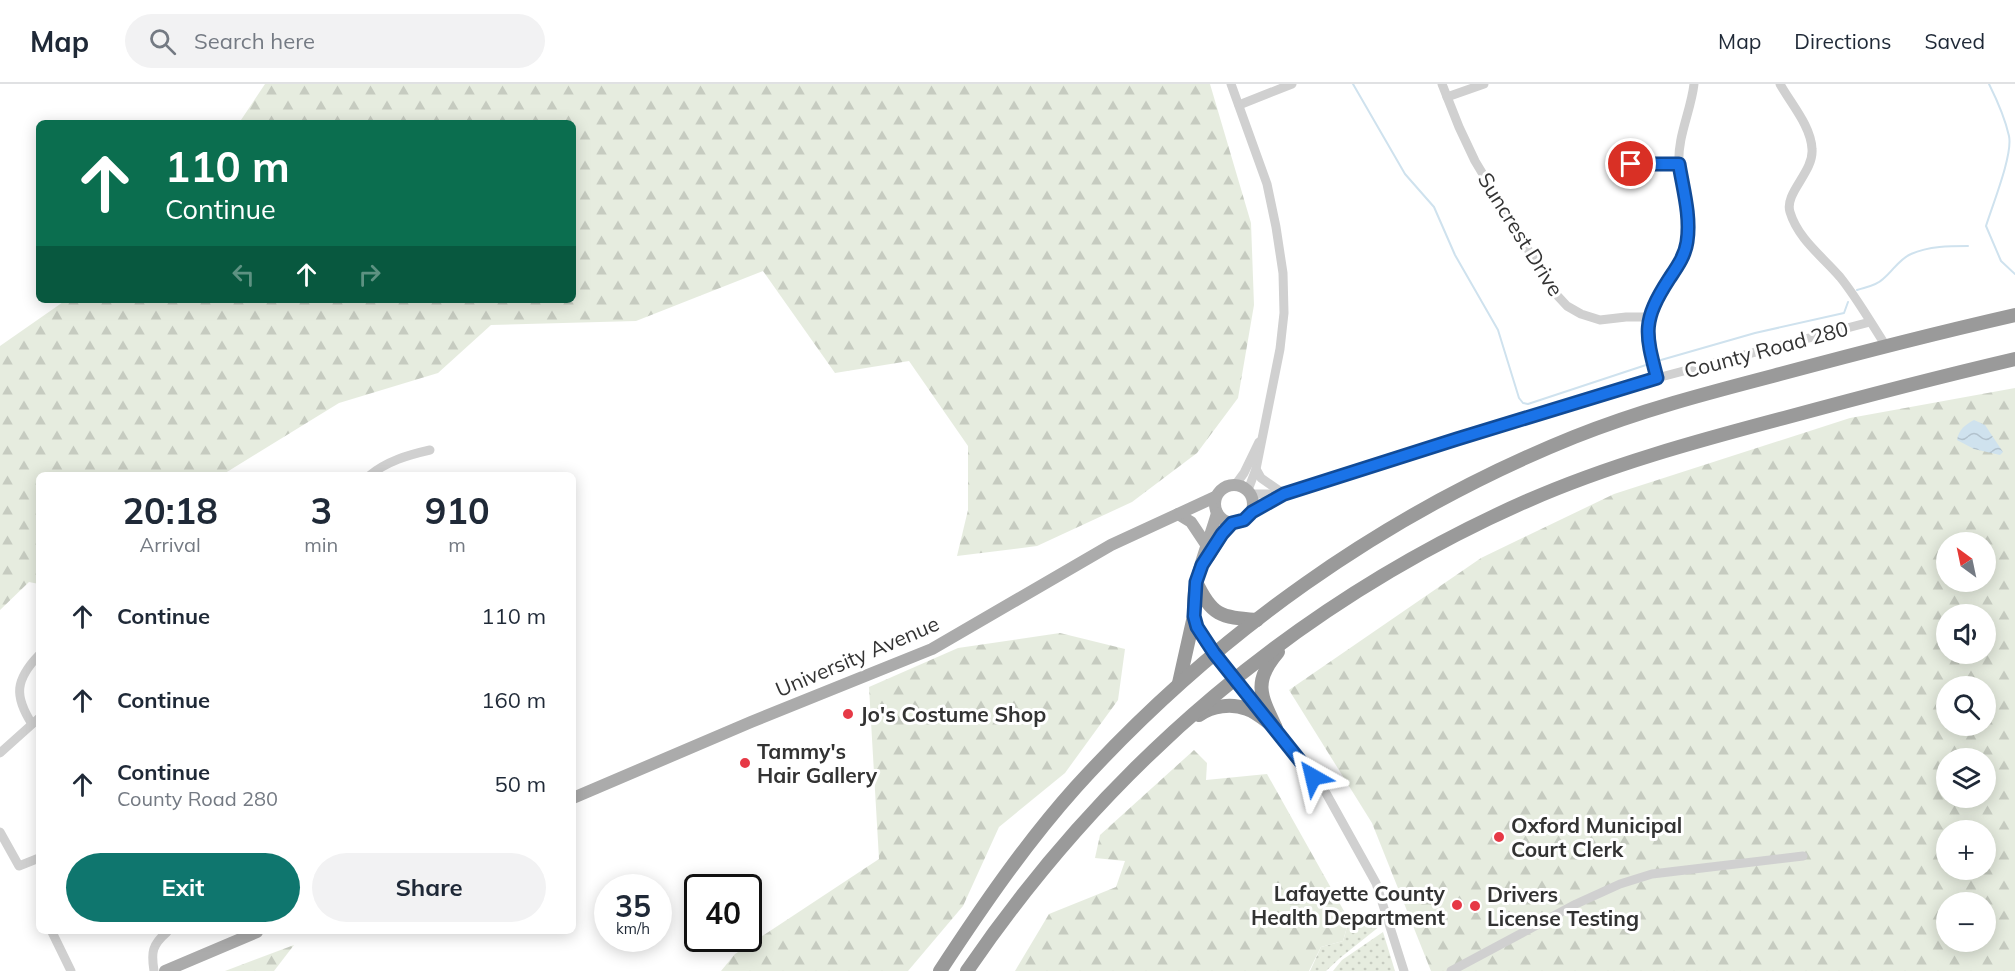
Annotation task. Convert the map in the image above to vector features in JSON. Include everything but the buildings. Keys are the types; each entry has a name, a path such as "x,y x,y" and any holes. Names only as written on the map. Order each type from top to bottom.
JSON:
{"highway":[{"path":"940,971 1023,852 1128,732 1214,653 1309,580 1384,531 1492,473 1645,411 1886,346 2009,317"},
{"path":"967,971 1038,873 1132,769 1235,678 1294,634 1370,583 1450,538 1528,501 1626,462 1783,418 2014,359"},
{"path":"1196,582 1205,600 1221,615 1257,620"},
{"path":"1179,683 1194,616"},
{"path":"1276,728 1261,697 1261,680 1268,664 1294,634"},
{"path":"1166,739 1206,710 1218,706 1248,709 1276,728"}],"main road":[{"path":"1202,565 1232,523 1244,520 1252,512 1253,506 1249,492 1236,484 1223,487 1215,497 1216,512 1196,582 1194,616 1197,627 1214,653 1235,678"},
{"name":"University Avenue","path":"576,797 751,722 932,649 1111,545 1215,497"},
{"path":"1216,512 1221,518 1232,523"},
{"name":"University Avenue","path":"1178,514 1216,512"},
{"path":"1178,514 1191,522 1207,546"},
{"path":"165,971 252,934"}],"street":[{"path":"1231,84 1267,184 1283,273 1284,313 1280,349 1269,414 1249,492 1284,494"},
{"path":"1239,105 1292,84"},
{"name":"Suncrest Drive","path":"1442,84 1475,161 1554,292 1567,306 1581,314 1600,320 1649,317"},
{"path":"1447,97 1484,84"},
{"path":"1657,378 1648,344 1649,317 1658,297 1681,261 1687,243 1689,220 1679,164 1682,134 1694,84"},
{"path":"1780,84 1808,132 1812,150 1811,164 1791,197 1789,209 1794,224 1804,239 1841,278 1886,346"},
{"path":"1617,164 1679,164"},
{"name":"County Road 280","path":"1284,494 1657,378 1870,322"},
{"path":"1236,484 1263,435"},
{"path":"373,472 380,466 404,456 430,450"},
{"path":"1256,470 1261,478 1284,494"},
{"path":"1252,512 1284,494"},
{"path":"0,753 35,721 19,700 27,670 36,659"},
{"path":"1235,678 1326,793 1376,884 1404,971"},
{"path":"0,832 20,866 36,859"},
{"path":"1451,971 1576,904 1620,884 1652,874 1803,855"},
{"path":"53,934 71,971"},
{"path":"154,971 152,956 155,944 165,934"}],"green space":[{"path":"265,84 1210,84 1251,223 1254,305 1238,398 1197,453 1132,502 1037,546 957,556 968,510 968,446 909,361 835,373 763,271 636,321 491,325 438,373 339,403 227,472 36,472 36,583 29,582 0,610 0,346 62,303 576,303 576,120 241,120"},
{"path":"2015,388 2015,971 1431,971 1372,823 1289,690 1481,558 1614,494 1850,418"},
{"path":"1060,633 1125,649 1118,700 1065,773 999,827 963,906 908,971 721,971 738,952 762,952 762,936 879,859 869,687 958,648"},
{"path":"1194,750 1207,763 1206,780 1267,774 1349,920 1343,941 1321,947 1309,971 1015,971 1049,914 1116,887 1125,861 1095,858 1100,835"},
{"path":"1349,920 1380,926 1326,971 1310,971 1321,947 1343,941"},
{"path":"1383,932 1395,971 1333,971 1342,960"},
{"path":"294,945 274,971 225,971"}],"water":[{"path":"1974,420 1985,425 2003,452 2000,455 1974,449 1957,440 1963,428"}],"waterway":[{"path":"1353,84 1405,174 1434,207 1455,255 1498,330 1519,398 1523,403 1528,404 1646,365"},
{"path":"1989,84 2005,123 2009,145 2005,168 1986,226 2001,261 2015,274"},
{"path":"1857,290 1880,281 1903,259 1918,251 1947,246 1968,246"},
{"path":"1661,360 1755,333 1844,313 1848,302"}],"place":[{"name":"Jo's Costume Shop","path":"848,714"},
{"name":"Tammy's Hair Gallery","path":"745,763"},
{"name":"Oxford Municipal Court Clerk","path":"1499,837"},
{"name":"Lafayette County Health Department","path":"1457,905"},
{"name":"Drivers License Testing","path":"1475,906"}],"route":[{"path":"1313,777 1214,653 1197,627 1194,616 1194,596 1202,565 1232,523 1244,520 1252,512 1284,494 1657,378 1648,344 1649,317 1658,297 1681,261 1687,243 1689,220 1679,164 1631,164"}]}
